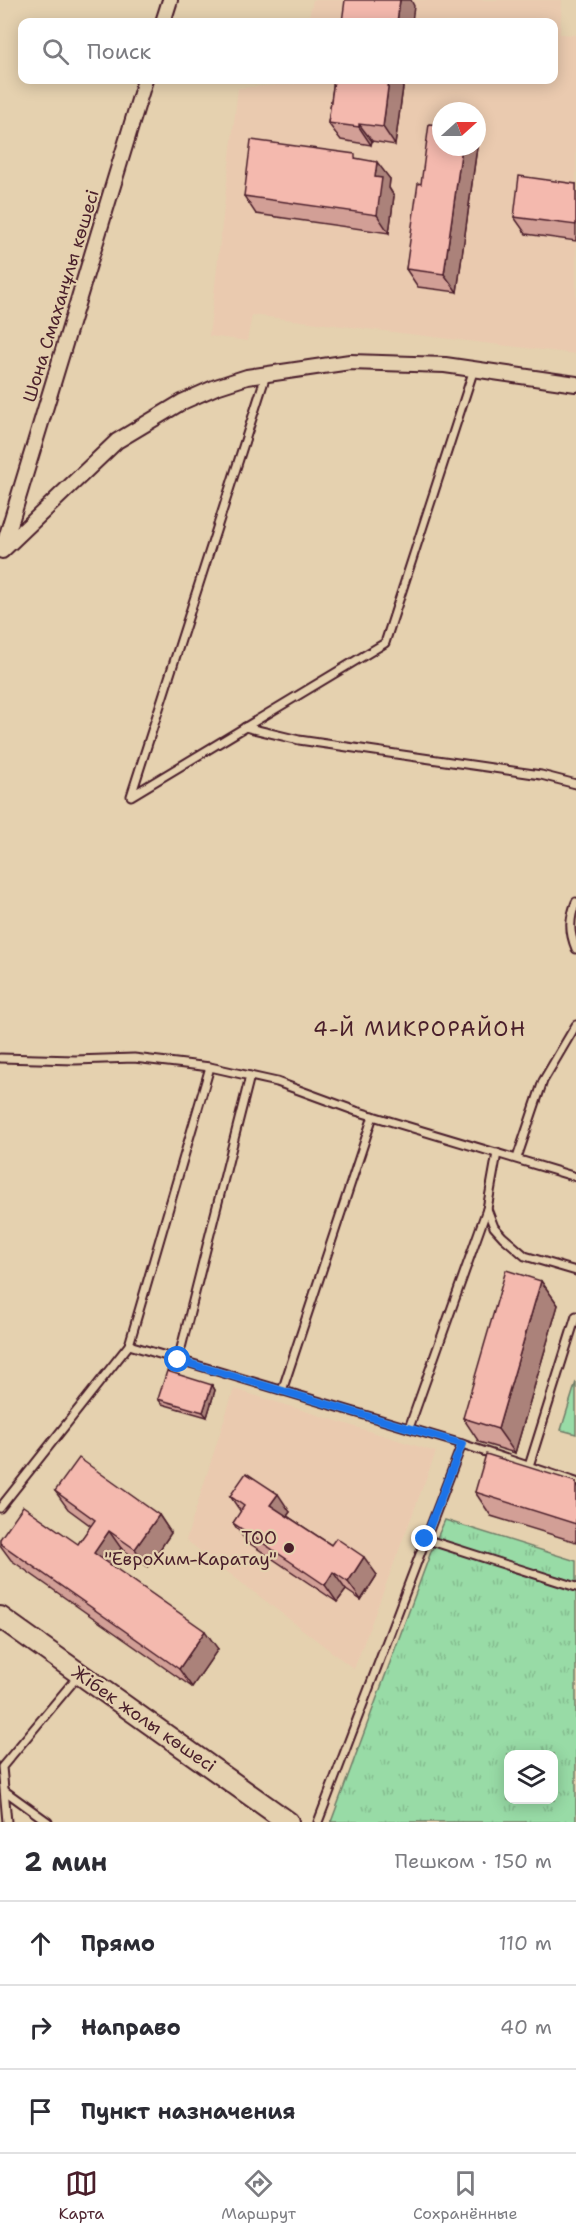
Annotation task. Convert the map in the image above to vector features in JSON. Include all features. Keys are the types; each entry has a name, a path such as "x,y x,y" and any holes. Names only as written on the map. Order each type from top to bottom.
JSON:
{"main road":[{"name":"Жібек жолы көшесі","path":"0,1617 280,1820"}],"street":[{"path":"164,18 170,0"},
{"name":"Шона Смаханұлы көшесі","path":"1,554 144,84"},
{"path":"1,554 117,441 182,402 247,377 350,362 445,365 576,384"}],"lane":[{"path":"266,375 131,796 385,643 474,369"},
{"path":"245,727 299,740 541,775 576,784"},
{"path":"576,902 572,912 570,933 576,949"},
{"path":"517,1158 543,1081 576,1025"},
{"path":"0,1058 52,1060 134,1058 210,1067 277,1082 373,1116 517,1158 576,1178"},
{"path":"0,1508 129,1346 210,1067"},
{"path":"178,1360 250,1076"},
{"path":"282,1391 373,1116"},
{"path":"409,1428 487,1209 497,1153"},
{"path":"487,1209 494,1227 503,1238 525,1256 576,1271"},
{"path":"529,1466 576,1316"},
{"path":"129,1346 462,1444 576,1482"},
{"path":"318,1822 462,1444"},
{"path":"425,1539 576,1587"},
{"path":"7,1822 1,1767 80,1674"},
{"path":"4,1791 48,1822"}],"shaded area":[{"path":"313,0 562,0 560,34 576,35 576,354 252,315 247,341 209,336 238,88 293,84 558,84 558,18 309,18"},
{"path":"234,1389 436,1452 354,1669 186,1540"}],"green space":[{"path":"576,1382 576,1434 561,1430"},
{"path":"445,1520 576,1561 576,1822 331,1822 432,1549"}],"building":[{"path":"345,0 400,0 398,18 343,18"},
{"path":"333,84 388,84 383,127 328,123"},
{"path":"429,124 432,124 432,156 461,156 444,274 406,269 418,183 421,184"},
{"path":"251,140 355,154 355,158 377,162 375,177 382,178 377,215 244,196"},
{"path":"519,176 576,184 576,225 514,217"},
{"path":"506,1270 541,1281 498,1429 463,1418"},
{"path":"167,1371 212,1385 203,1412 158,1399"},
{"path":"486,1454 576,1482 576,1524 475,1492"},
{"path":"79,1458 159,1515 135,1549 109,1531 94,1553 205,1631 179,1669 0,1543 0,1539 23,1506 78,1544 95,1520 55,1491"},
{"name":"ТОО \"ЕвроХим-Каратау\"","path":"246,1473 278,1494 270,1505 331,1545 336,1538 364,1557 348,1582 333,1572 325,1585 233,1523 244,1506 230,1496"}],"place":[{"name":"ТОО \"ЕвроХим-Каратау\"","path":"289,1548"}],"district":[{"name":"4-Й МИКРОРАЙОН","path":"420,1029"}],"route":[{"path":"178,1360 462,1444 425,1539"}]}
